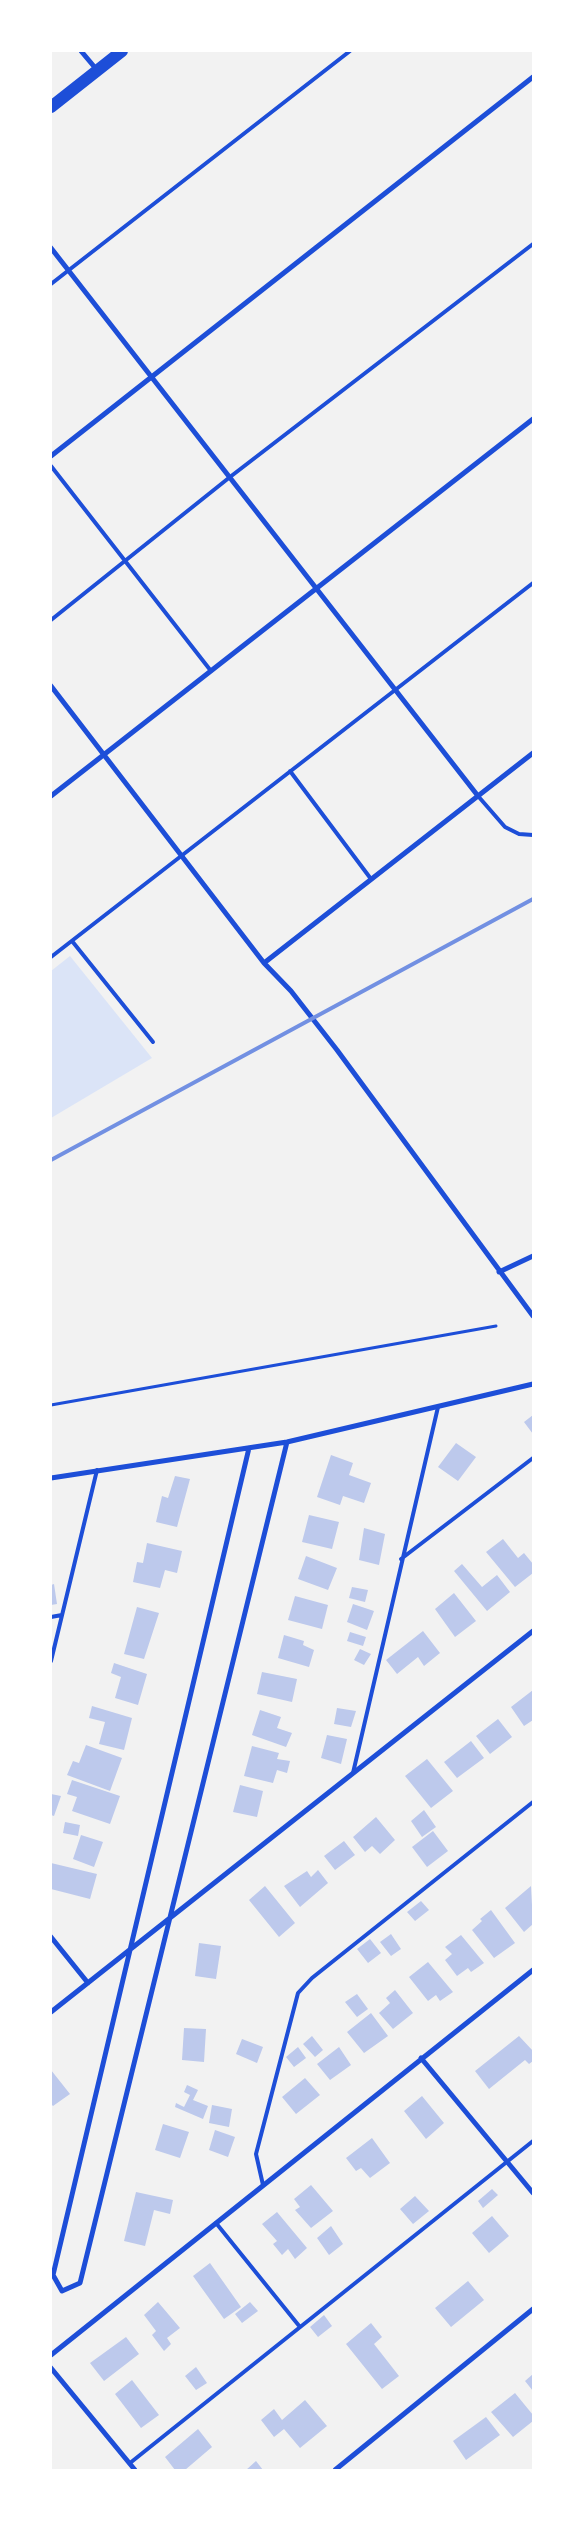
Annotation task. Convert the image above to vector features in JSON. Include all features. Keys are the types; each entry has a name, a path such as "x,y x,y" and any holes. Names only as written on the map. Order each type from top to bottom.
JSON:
{"highway":[{"path":"51,107 122,51"}],"street":[{"path":"82,51 97,71"},
{"path":"51,456 533,77"},
{"path":"51,248 478,796"},
{"path":"51,796 533,419"},
{"path":"51,686 264,964 291,991 337,1050 533,1316"},
{"path":"264,964 533,753"},
{"path":"499,1272 533,1256"},
{"path":"51,1478 287,1442 533,1384"},
{"path":"249,1448 128,1952 53,2275 62,2291 80,2283 287,1442"},
{"path":"51,2012 533,1631"},
{"path":"51,1937 88,1983"},
{"path":"51,2356 533,1970"},
{"path":"422,2058 533,2194"},
{"path":"335,2470 533,2309"},
{"path":"51,2368 135,2470"}],"lane":[{"path":"51,284 350,51"},
{"path":"51,620 230,477 533,244"},
{"path":"51,466 211,671"},
{"path":"51,957 180,855 533,583"},
{"path":"290,771 371,879"},
{"path":"478,796 505,827 519,834 533,835"},
{"path":"72,941 153,1042"},
{"path":"353,1774 401,1560 438,1407"},
{"path":"401,1560 533,1458"},
{"path":"51,1662 97,1470"},
{"path":"51,1617 62,1615"},
{"path":"263,2185 256,2154 298,1993 312,1978 533,1802"},
{"path":"130,2463 533,2141"},
{"path":"216,2223 300,2326"}],"path":[{"path":"51,1405 496,1326"}],"shaded area":[{"path":"70,956 152,1058 51,1118 51,971"}],"building":[{"path":"533,1415 533,1434 524,1422"},
{"path":"456,1443 476,1457 458,1481 438,1467"},
{"path":"331,1455 353,1463 349,1475 371,1483 364,1503 343,1496 340,1505 317,1497"},
{"path":"175,1476 190,1479 177,1527 156,1522 162,1496 168,1498"},
{"path":"309,1515 339,1522 332,1549 302,1542"},
{"path":"364,1528 385,1534 379,1565 359,1560"},
{"path":"503,1539 518,1558 524,1553 533,1564 533,1573 515,1587 486,1552"},
{"path":"147,1543 182,1551 177,1573 165,1570 160,1588 133,1582 137,1562 143,1563"},
{"path":"306,1556 337,1568 328,1590 298,1579"},
{"path":"462,1564 482,1587 497,1575 510,1592 487,1611 454,1571"},
{"path":"54,1584 57,1604 51,1605 51,1585"},
{"path":"352,1587 368,1590 365,1602 349,1598"},
{"path":"454,1593 476,1621 455,1637 435,1609"},
{"path":"295,1596 328,1605 322,1629 288,1620"},
{"path":"353,1604 374,1611 367,1630 347,1622"},
{"path":"137,1607 159,1613 144,1659 124,1654"},
{"path":"423,1631 440,1653 424,1666 418,1657 397,1674 386,1660"},
{"path":"350,1632 366,1637 363,1646 347,1641"},
{"path":"284,1635 304,1641 303,1645 314,1650 309,1667 278,1658"},
{"path":"360,1649 371,1654 364,1665 354,1660"},
{"path":"114,1663 147,1674 138,1705 115,1698 121,1677 111,1673"},
{"path":"262,1672 297,1679 292,1702 257,1694"},
{"path":"533,1690 533,1720 524,1726 511,1707"},
{"path":"92,1706 132,1718 124,1750 99,1744 105,1722 89,1718"},
{"path":"337,1708 356,1711 351,1727 334,1724"},
{"path":"260,1710 281,1717 277,1728 292,1733 286,1747 252,1735"},
{"path":"498,1719 512,1737 490,1754 476,1736"},
{"path":"327,1735 347,1739 341,1764 321,1758"},
{"path":"471,1741 484,1758 457,1778 444,1762"},
{"path":"86,1745 122,1758 110,1791 67,1775 73,1761 79,1763"},
{"path":"252,1746 279,1753 277,1759 290,1761 287,1773 277,1770 273,1783 244,1776"},
{"path":"427,1759 453,1791 431,1808 405,1776"},
{"path":"72,1780 120,1796 110,1824 72,1811 77,1797 67,1794"},
{"path":"240,1785 263,1791 257,1817 233,1812"},
{"path":"51,1794 61,1796 54,1816 51,1815"},
{"path":"424,1810 436,1827 422,1837 411,1821"},
{"path":"376,1817 395,1840 380,1854 372,1846 365,1852 353,1837"},
{"path":"65,1822 80,1825 78,1836 63,1833"},
{"path":"433,1831 448,1851 427,1867 412,1847"},
{"path":"81,1835 103,1842 94,1867 73,1859"},
{"path":"344,1841 355,1855 335,1870 324,1856"},
{"path":"51,1863 97,1874 90,1899 51,1889"},
{"path":"318,1870 328,1883 300,1907 284,1886 307,1871 311,1877"},
{"path":"265,1886 295,1923 279,1937 249,1900"},
{"path":"531,1886 533,1924 524,1932 505,1908"},
{"path":"421,1901 429,1910 415,1921 407,1912"},
{"path":"491,1910 515,1943 494,1958 472,1930 482,1921 480,1919"},
{"path":"391,1934 401,1949 391,1956 380,1942"},
{"path":"461,1935 484,1963 471,1972 468,1968 457,1976 445,1960 452,1954 445,1947"},
{"path":"370,1939 381,1953 368,1963 357,1949"},
{"path":"199,1943 221,1946 216,1979 195,1976"},
{"path":"428,1962 453,1992 440,2001 436,1995 428,2001 409,1977"},
{"path":"395,1990 413,2013 393,2029 379,2013 390,2003 386,1998"},
{"path":"357,1994 368,2009 357,2017 345,2002"},
{"path":"371,2013 388,2036 364,2053 347,2032"},
{"path":"184,2028 206,2029 204,2062 182,2060"},
{"path":"312,2036 323,2050 315,2057 303,2044"},
{"path":"519,2036 533,2051 533,2061 529,2064 525,2060 489,2089 475,2071"},
{"path":"242,2039 263,2047 257,2063 236,2054"},
{"path":"298,2047 306,2058 294,2067 286,2057"},
{"path":"339,2047 351,2065 330,2080 317,2064"},
{"path":"51,2070 70,2094 53,2106 51,2104"},
{"path":"305,2078 320,2095 296,2114 282,2097"},
{"path":"187,2085 198,2090 193,2100 208,2106 203,2119 175,2107 176,2103 184,2107 190,2095 184,2092"},
{"path":"422,2096 444,2123 426,2139 404,2111"},
{"path":"212,2105 232,2109 229,2127 209,2123"},
{"path":"163,2124 189,2132 180,2158 155,2150"},
{"path":"215,2130 235,2137 228,2157 209,2150"},
{"path":"372,2138 390,2163 370,2178 361,2168 356,2171 346,2158"},
{"path":"311,2185 333,2211 311,2228 295,2210 300,2207 294,2199"},
{"path":"492,2189 498,2195 483,2208 478,2201"},
{"path":"136,2192 173,2200 170,2214 154,2210 145,2246 124,2241"},
{"path":"415,2196 429,2211 413,2224 400,2209"},
{"path":"277,2212 307,2248 295,2259 288,2249 282,2255 273,2244 277,2241 262,2224"},
{"path":"492,2216 509,2236 489,2253 472,2233"},
{"path":"331,2226 343,2244 329,2255 317,2238"},
{"path":"210,2263 241,2307 224,2319 193,2276"},
{"path":"468,2281 484,2300 451,2327 435,2308"},
{"path":"158,2302 180,2328 167,2338 171,2344 164,2351 152,2335 156,2331 144,2315"},
{"path":"250,2302 258,2311 242,2323 235,2314"},
{"path":"324,2315 332,2326 318,2337 310,2327"},
{"path":"371,2323 382,2337 374,2344 399,2376 382,2389 346,2344"},
{"path":"126,2337 139,2354 104,2381 90,2363"},
{"path":"196,2367 207,2383 196,2390 185,2376"},
{"path":"533,2374 533,2391 525,2381"},
{"path":"132,2380 159,2415 141,2428 115,2394"},
{"path":"515,2393 533,2415 533,2421 513,2437 491,2412"},
{"path":"305,2400 327,2426 300,2448 284,2429 274,2437 261,2420 274,2409 282,2420"},
{"path":"486,2417 500,2435 466,2460 453,2441"},
{"path":"198,2429 212,2447 185,2470 175,2470 165,2457"},
{"path":"256,2461 263,2470 246,2470"}],"railway":[{"path":"51,1160 533,899"}]}
